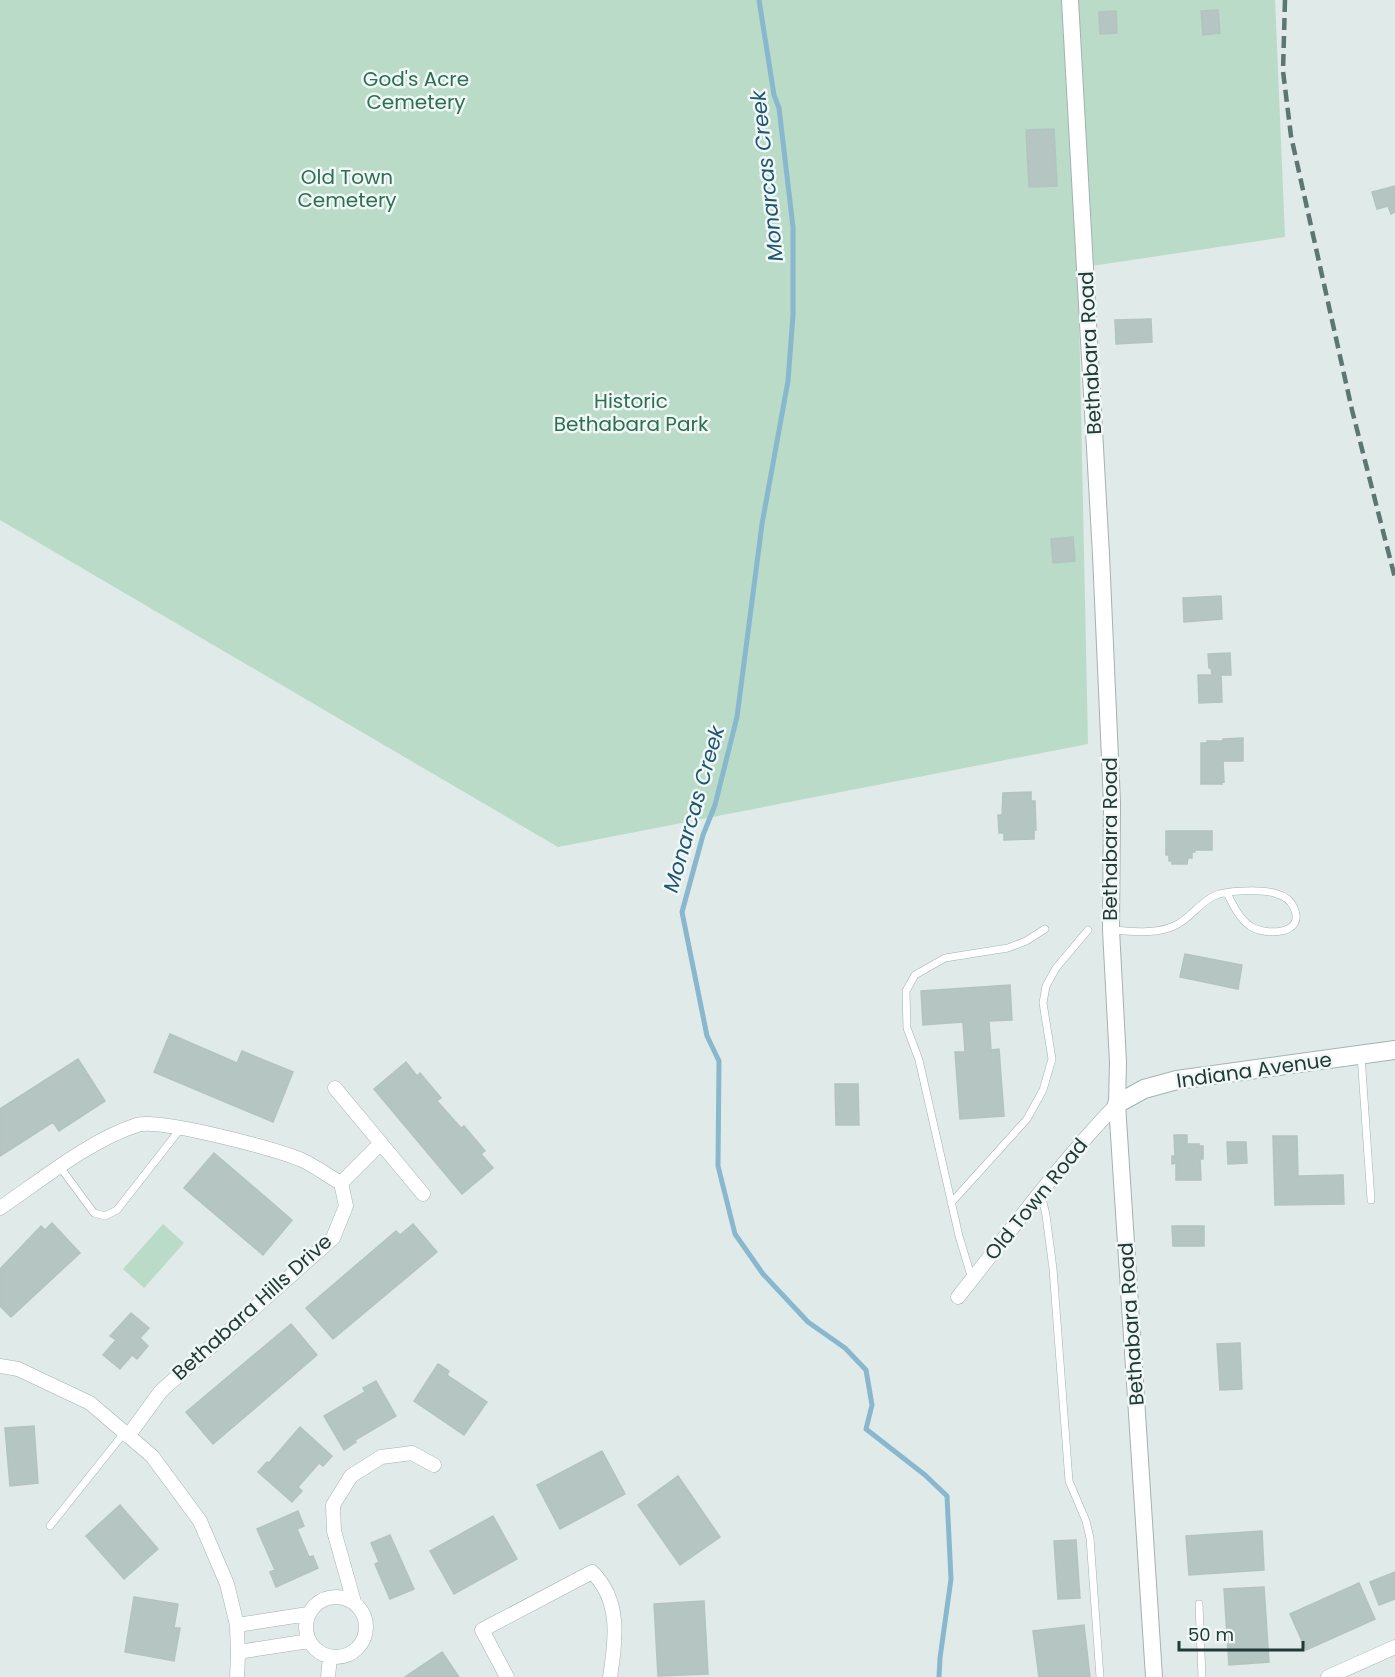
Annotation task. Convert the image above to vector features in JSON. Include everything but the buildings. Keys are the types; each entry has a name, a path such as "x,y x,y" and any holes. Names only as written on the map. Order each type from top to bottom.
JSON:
{"main road":[{"name":"Indiana Avenue","path":"1117,1104 1144,1089 1177,1080 1395,1050"}],"street":[{"name":"Bethabara Road","path":"1070,0 1110,746 1111,930 1118,1062 1117,1104 1154,1677"},
{"path":"335,1089 423,1194"},
{"name":"Old Town Road","path":"957,1297 1040,1192 1090,1132 1117,1104"},
{"path":"0,1208 98,1143 138,1124 156,1124 226,1138 302,1161 341,1183 381,1143"},
{"name":"Bethabara Hills Drive","path":"126,1434 161,1390 333,1238 346,1206 341,1183"},
{"path":"0,1366 18,1369 90,1403 152,1456 200,1521 227,1584 237,1625 237,1677"},
{"path":"354,1602 334,1530 333,1505 351,1476 381,1457 412,1454 434,1465"},
{"path":"507,1677 482,1630 592,1572 608,1592 613,1608 615,1643 610,1677"},
{"path":"342,1596 354,1602 363,1612 367,1626 364,1639 356,1650 344,1656 330,1657 318,1651 309,1641 305,1628 308,1614 316,1603 328,1597 342,1596"},
{"path":"237,1625 308,1614"},
{"path":"238,1652 309,1641"},
{"path":"1328,1677 1395,1647"},
{"path":"328,1677 330,1657"}],"lane":[{"path":"1111,930 1148,933 1175,926 1214,896 1227,893 1276,893 1294,906 1296,915 1294,924 1287,930 1277,933 1251,926 1238,914 1227,893"},
{"path":"972,1279 951,1203 919,1060 907,1028 906,991 915,975 945,958 1008,948 1026,941 1045,929"},
{"path":"951,1203 1027,1119 1043,1090 1052,1059 1043,1003 1046,986 1056,968 1088,930"},
{"path":"1361,1055 1371,1200"},
{"path":"60,1167 94,1213 105,1216 117,1210 181,1128"},
{"path":"1040,1192 1046,1215 1053,1269 1069,1481 1086,1521 1090,1538 1100,1677"},
{"path":"50,1526 126,1434"},
{"path":"1199,1604 1202,1677"}],"green space":[{"name":"Historic Bethabara Park","path":"0,0 1275,0 1285,237 1078,268 1088,744 558,847 0,520"},
{"path":"163,1224 184,1243 144,1288 123,1269"}],"waterway":[{"name":"Monarcas Creek","path":"759,0 774,95 779,108 793,227 793,315 788,381 762,524 737,717 715,805 703,835 682,912 707,1036 719,1061 718,1166 735,1234 763,1274 808,1322 845,1348 866,1370 872,1405 866,1429 925,1475 947,1496 951,1579 939,1677"}],"railway":[{"path":"1285,0 1283,71 1291,136 1352,410 1395,578"}],"park label":[{"name":"God's Acre Cemetery","path":"416,90"},
{"name":"Old Town Cemetery","path":"347,188"}]}
